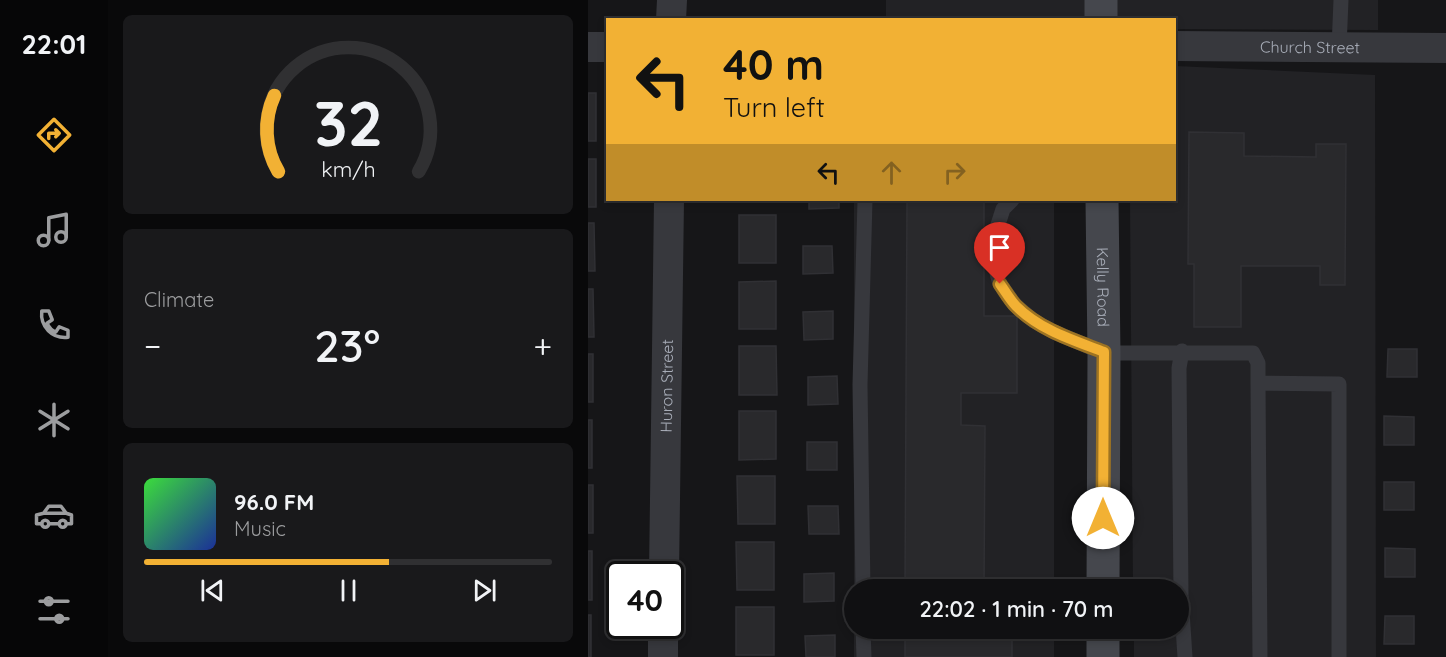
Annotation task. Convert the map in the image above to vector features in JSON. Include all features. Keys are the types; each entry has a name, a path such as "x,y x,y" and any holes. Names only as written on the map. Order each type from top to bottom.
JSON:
{"street":[{"path":"671,18 672,0"},
{"path":"1101,0 1101,18"},
{"name":"Church Street","path":"1176,46 1446,48"},
{"path":"588,47 606,47"},
{"name":"Huron Street","path":"664,561 669,201"},
{"name":"Kelly Road","path":"1102,201 1103,579"},
{"path":"663,639 663,657"},
{"path":"1102,657 1103,639"}],"lane":[{"path":"1339,48 1341,0"},
{"path":"863,579 860,385 865,201"},
{"path":"996,231 1003,209 1011,201"},
{"path":"995,266 1000,284 1015,305 1034,321 1054,332 1104,352 1253,352 1258,363 1260,657"},
{"path":"1180,579 1179,368 1182,351"},
{"path":"1258,383 1339,384 1339,657"},
{"path":"863,639 864,657"},
{"path":"1184,639 1185,657"}],"shaded area":[{"path":"886,0 1378,0 1378,30 1176,29 1176,18 886,18"},
{"path":"1176,66 1375,75 1376,657 1134,657 1134,639 1189,639 1189,579 1133,579 1130,201 1176,201"},
{"path":"854,201 1054,201 1054,579 854,579"},
{"path":"854,639 1054,639 1054,657 854,657"}],"building":[{"path":"588,93 596,93 596,141 588,141"},
{"path":"1189,132 1244,133 1244,156 1316,157 1316,144 1346,144 1345,285 1320,285 1320,266 1241,266 1241,327 1194,327 1194,264 1188,264"},
{"path":"588,159 596,159 596,207 588,207"},
{"path":"809,201 839,201 839,208 809,209"},
{"path":"984,201 984,316 1017,316 1017,393 961,393 961,425 985,426 984,579 905,579 907,202"},
{"path":"739,215 776,215 776,263 739,263"},
{"path":"588,223 594,223 595,271 588,271"},
{"path":"803,246 832,246 833,273 803,274"},
{"path":"776,281 776,329 739,329 739,282"},
{"path":"588,289 593,289 594,337 588,337"},
{"path":"833,311 833,339 804,340 803,312"},
{"path":"739,346 776,346 777,395 739,395"},
{"path":"1388,349 1417,349 1417,377 1387,377"},
{"path":"588,354 593,354 593,402 588,402"},
{"path":"837,376 838,404 808,405 808,377"},
{"path":"739,411 776,411 776,459 739,460"},
{"path":"1384,416 1414,417 1414,445 1384,445"},
{"path":"588,420 592,420 592,468 588,468"},
{"path":"807,442 837,442 837,470 807,470"},
{"path":"737,476 775,476 775,524 738,524"},
{"path":"1384,482 1414,482 1414,510 1384,510"},
{"path":"588,485 593,485 593,533 588,533"},
{"path":"808,506 838,506 839,534 809,534"},
{"path":"736,542 774,542 774,590 737,590"},
{"path":"1385,548 1415,549 1415,577 1385,577"},
{"path":"588,551 592,551 592,600 588,600"},
{"path":"834,573 834,601 804,602 804,574"},
{"path":"736,607 774,607 774,655 736,655"},
{"path":"588,615 591,615 591,657 588,657"},
{"path":"1385,616 1414,616 1414,644 1384,644"},
{"path":"835,635 835,657 806,657 805,636"},
{"path":"905,639 1012,639 1012,657 905,657"}],"route":[{"path":"1000,284 1015,305 1034,321 1054,332 1104,352 1103,518"}]}
